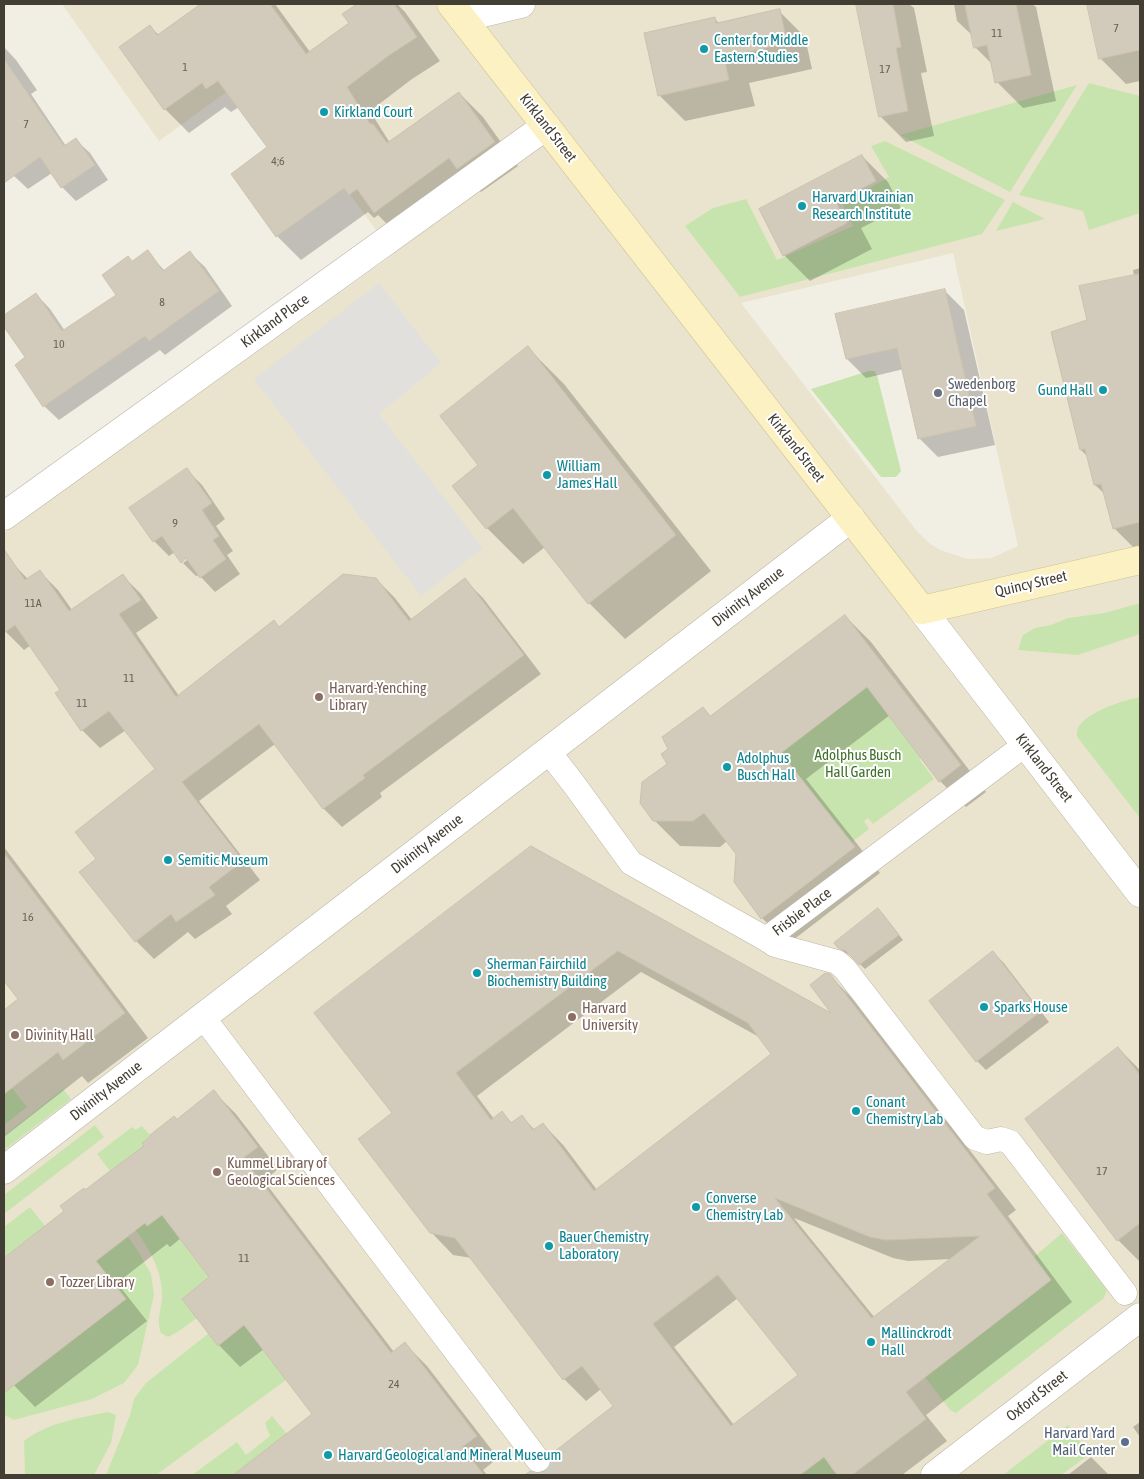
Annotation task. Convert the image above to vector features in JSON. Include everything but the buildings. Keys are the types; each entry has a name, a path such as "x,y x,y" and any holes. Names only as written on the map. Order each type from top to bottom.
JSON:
{"main road":[{"name":"Kirkland Street","path":"457,11 922,610"},
{"name":"Quincy Street","path":"922,610 1140,560"}],"street":[{"path":"457,11 521,4"},
{"name":"Kirkland Place","path":"4,516 546,126"},
{"name":"Divinity Avenue","path":"4,1170 851,518"},
{"name":"Kirkland Street","path":"922,610 1140,893"},
{"name":"Frisbie Place","path":"548,752 631,863 766,939 1026,744"},
{"path":"766,939 775,945 837,962 845,969 975,1138 987,1142 1001,1139 1010,1142 1125,1293"},
{"path":"203,1017 538,1460"},
{"name":"Oxford Street","path":"934,1475 1140,1317"}],"shaded area":[{"name":"Harvard University","path":"62,4 1140,4 1140,1475 4,1475 4,533 394,254 257,70 159,141","holes":["953,253 1018,546 991,558 968,559 940,550 929,543 916,530 741,303"]},
{"path":"379,283 441,363 379,414 483,548 421,596 254,379"}],"green space":[{"path":"1089,83 1140,96 1140,213 1089,230 1083,211 1019,195"},
{"path":"1077,85 1010,192 900,135"},
{"path":"885,141 1005,200 982,234 740,297 685,226 713,208 746,199 777,260 853,226 842,203 889,177 871,146"},
{"path":"1013,202 1045,219 996,231"},
{"path":"874,371 877,375 901,471 896,477 881,477 811,389"},
{"path":"1140,603 1140,634 1078,655 1018,650 1023,635 1035,628 1051,625 1068,618 1105,613"},
{"name":"Adolphus Busch Hall Garden","path":"867,687 921,758 920,760 934,779 873,824 868,818 864,821 869,829 852,842 781,753"},
{"path":"1140,697 1140,818 1078,738 1077,730 1090,716 1100,710"},
{"path":"12,1088 27,1107 4,1125 4,1094"},
{"path":"63,1089 71,1099 4,1150 4,1136"},
{"path":"95,1125 104,1137 4,1214 4,1195"},
{"path":"142,1126 151,1136 142,1143 144,1146 110,1171 97,1154 132,1127 135,1130"},
{"path":"30,1207 45,1226 4,1258 4,1227"},
{"path":"135,1210 147,1226 162,1215 209,1277 182,1299 197,1318 168,1337 161,1333 160,1329 159,1320 162,1298 156,1265 146,1245 126,1217"},
{"path":"1062,1233 1107,1290 1104,1298 956,1413 950,1410 925,1377 1051,1280 1034,1257"},
{"path":"128,1237 151,1274 154,1295 138,1365 124,1383 92,1399 14,1420 4,1415 4,1375 12,1386 126,1299 96,1261"},
{"path":"244,1325 286,1380 156,1475 106,1475 130,1415 134,1399 146,1383 209,1333 218,1346"},
{"path":"108,1412 116,1415 111,1443 94,1475 25,1475 24,1441 54,1425"},
{"path":"272,1416 287,1434 233,1475 192,1475 237,1442 246,1455 270,1436 265,1423"},
{"path":"1068,1425 1090,1454 1061,1475 1003,1475"},
{"path":"824,1457 837,1475 801,1475"}],"tunnel":[{"path":"538,1460 549,1475"}],"place":[{"name":"Center for Middle Eastern Studies","path":"704,49"},
{"name":"Kirkland Court","path":"324,112"},
{"name":"Harvard Ukrainian Research Institute","path":"802,206"},
{"name":"Gund Hall","path":"1103,390"},
{"name":"Swedenborg Chapel","path":"938,393"},
{"name":"William James Hall","path":"547,475"},
{"name":"Harvard-Yenching Library","path":"319,697"},
{"name":"Adolphus Busch Hall","path":"727,767"},
{"name":"Semitic Museum","path":"168,860"},
{"name":"Sherman Fairchild Biochemistry Building","path":"477,973"},
{"name":"Sparks House","path":"984,1007"},
{"name":"Harvard University","path":"572,1017"},
{"name":"Divinity Hall","path":"15,1035"},
{"name":"Conant Chemistry Lab","path":"856,1111"},
{"name":"Kummel Library of Geological Sciences","path":"217,1172"},
{"name":"Converse Chemistry Lab","path":"696,1207"},
{"name":"Bauer Chemistry Laboratory","path":"549,1246"},
{"name":"Tozzer Library","path":"50,1282"},
{"name":"Mallinckrodt Hall","path":"871,1342"},
{"name":"Harvard Yard Mail Center","path":"1125,1442"},
{"name":"Harvard Geological and Mineral Museum","path":"328,1455"}]}
